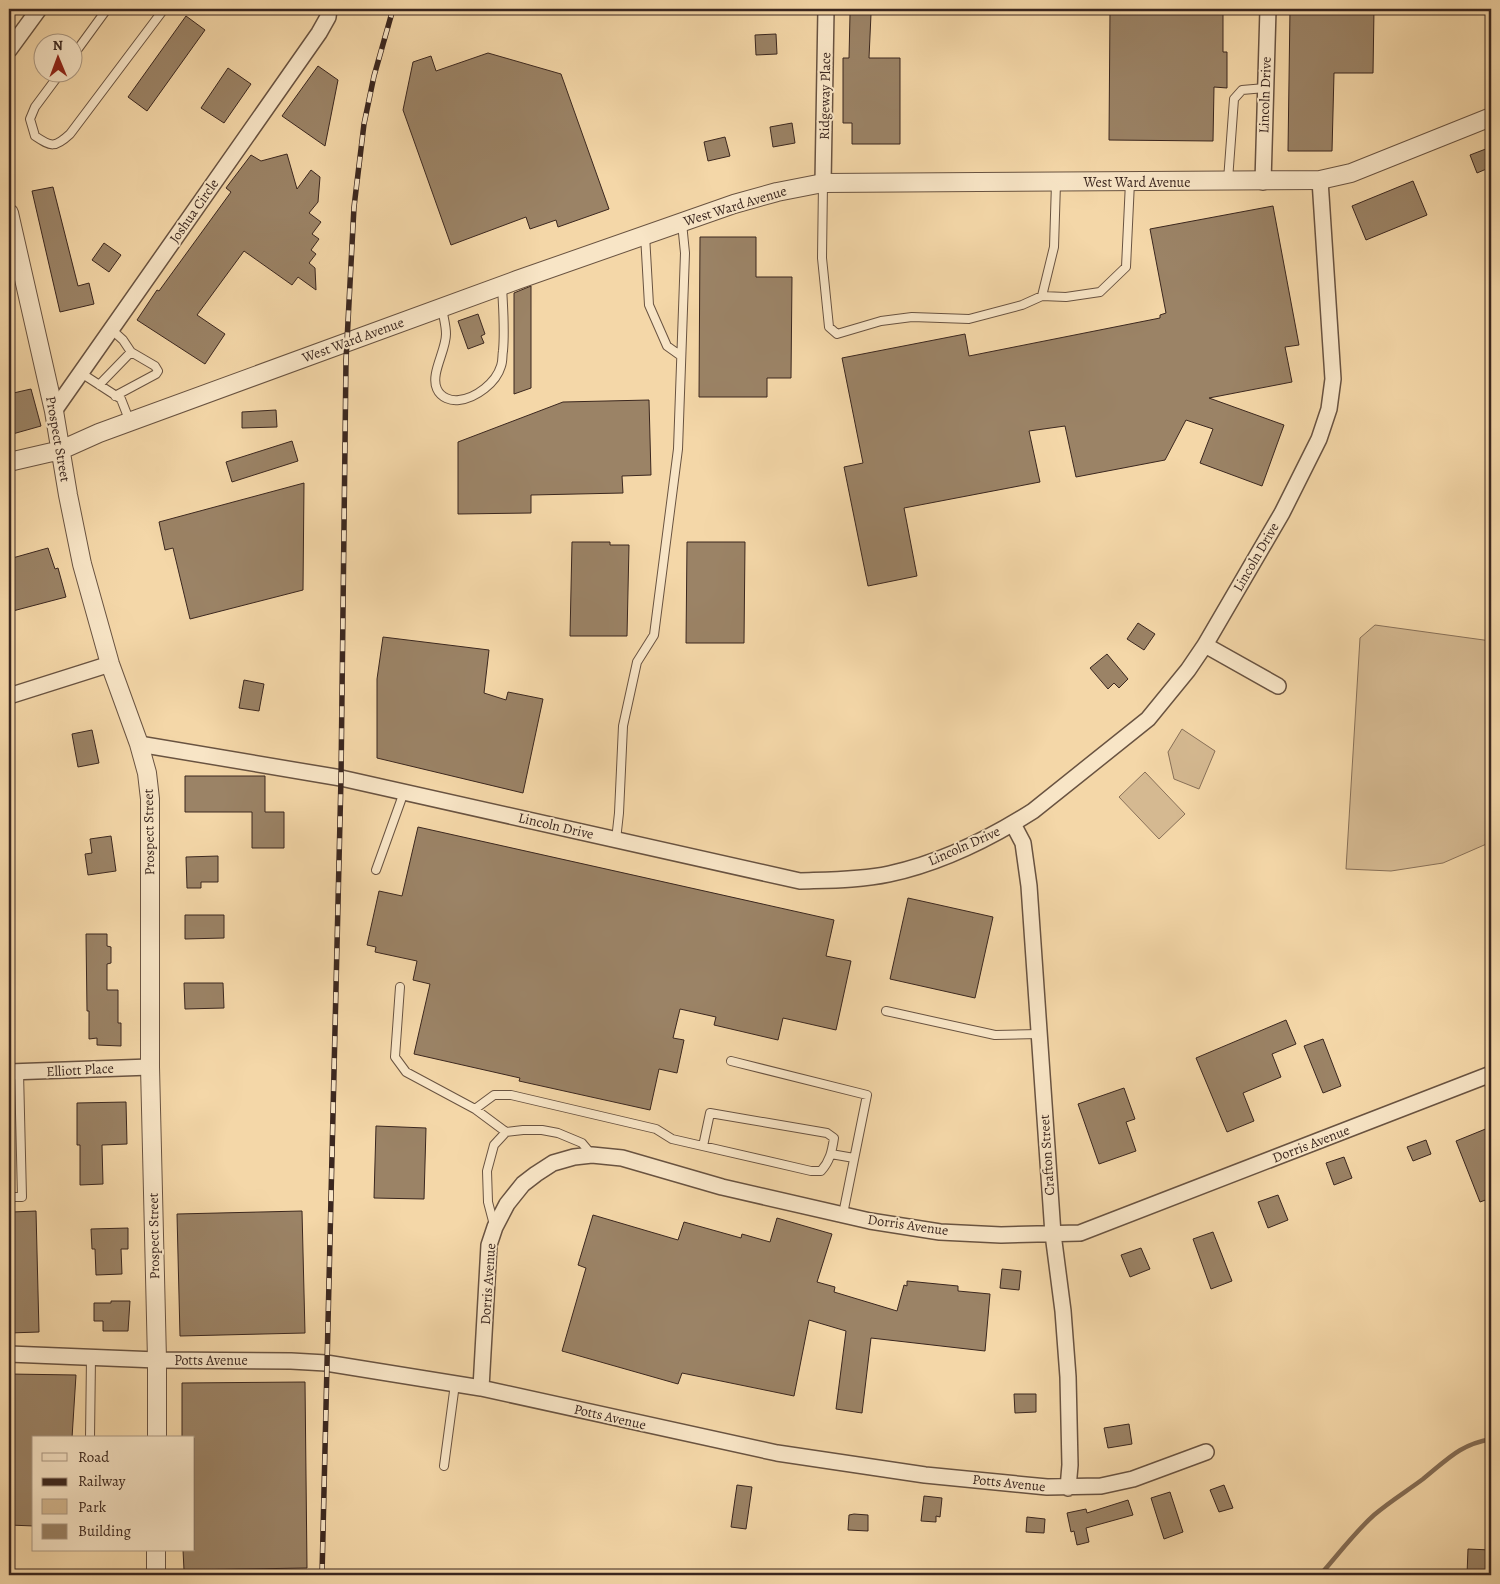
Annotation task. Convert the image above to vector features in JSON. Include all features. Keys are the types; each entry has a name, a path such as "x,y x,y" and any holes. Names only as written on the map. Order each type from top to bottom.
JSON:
{"street":[{"path":"9,50 39,9"},
{"name":"Joshua Circle","path":"54,411 319,33 328,17 329,9"},
{"name":"Ridgeway Place","path":"823,184 826,9"},
{"name":"Lincoln Drive","path":"1262,182 1268,9"},
{"name":"West Ward Avenue","path":"9,462 61,450 99,433 442,307 734,204 777,192 823,184 1262,182 1320,180 1351,174 1491,117"},
{"name":"Lincoln Drive","path":"139,744 341,778 800,881 887,875 939,860 1013,824 1048,800 1148,719 1188,670 1205,645 1282,512 1319,439 1329,409 1334,379 1320,180"},
{"name":"Prospect Street","path":"9,213 54,411 82,564 110,664 139,744 147,773 150,799 150,1067 157,1436"},
{"path":"1205,645 1278,686"},
{"path":"9,696 110,664"},
{"name":"Crafton Street","path":"1013,824 1023,843 1028,886 1053,1234 1063,1311 1068,1377 1070,1465 1068,1488"},
{"name":"Elliott Place","path":"14,1072 150,1067"},
{"name":"Dorris Avenue","path":"481,1388 490,1245 495,1227 507,1204 523,1184 536,1174 560,1161 592,1155 622,1158 722,1187 870,1221 940,1232 1001,1235 1080,1233 1491,1074"},
{"name":"Potts Avenue","path":"9,1354 157,1360 291,1360 326,1363 481,1388 776,1454 925,1475 1048,1487 1101,1486 1133,1479 1206,1452"},
{"path":"156,1552 156,1575"}],"lane":[{"path":"82,44 106,9"},
{"path":"54,82 35,107 30,120 34,136 48,145 60,144 70,134 164,9"},
{"path":"1228,182 1234,99 1242,90 1265,88"},
{"path":"1042,296 1054,247 1056,182"},
{"path":"823,184 822,258 825,291 829,327 837,334 881,321 904,318 969,319 1022,305 1042,296 1066,297 1100,292 1126,268 1130,182"},
{"path":"616,840 623,726 637,662 654,635 678,449 685,253 682,222"},
{"path":"645,235 649,305 667,346 681,356"},
{"path":"442,307 446,334 444,352 438,364 436,389 443,396 453,401 468,399 487,388 501,366 504,329 502,286"},
{"path":"111,329 123,340 131,352 156,366 158,371 156,374 115,396"},
{"path":"99,385 131,352"},
{"path":"81,373 121,399 130,422"},
{"path":"376,870 404,792"},
{"path":"400,987 395,1057 406,1072 475,1109 506,1132"},
{"path":"886,1011 995,1035 1039,1034"},
{"path":"731,1061 867,1095 843,1214"},
{"path":"9,1197 22,1196 14,1072"},
{"path":"475,1109 494,1095 511,1095 656,1129 672,1139 811,1171 821,1171 828,1164 832,1154 834,1138 827,1133 710,1113 704,1146"},
{"path":"495,1227 488,1202 486,1171 494,1145 506,1132 523,1130 558,1133 582,1143 592,1155"},
{"path":"832,1154 854,1158"},
{"path":"90,1436 91,1357"},
{"path":"444,1466 455,1384"}],"green space":[{"path":"1375,625 1491,641 1491,842 1443,863 1391,871 1346,869 1360,638"},
{"path":"1182,729 1215,751 1199,789 1174,779 1168,752"},
{"path":"1145,772 1185,814 1159,839 1119,797"}],"building":[{"path":"1110,9 1223,9 1223,52 1227,52 1227,88 1214,87 1213,141 1109,140"},
{"path":"1290,9 1374,9 1373,73 1334,73 1332,151 1288,151"},
{"path":"850,14 871,14 869,58 900,58 900,144 852,144 852,123 843,123 843,58 849,58"},
{"path":"186,16 205,30 147,111 128,97"},
{"path":"776,34 777,54 756,55 755,35"},
{"path":"488,53 561,74 609,209 558,227 556,220 530,229 526,217 451,245 403,110 413,62 431,56 436,71"},
{"path":"318,66 338,80 325,146 282,116"},
{"path":"228,68 251,84 224,123 201,108"},
{"path":"792,123 795,143 773,147 770,127"},
{"path":"725,137 730,156 708,161 704,142"},
{"path":"1491,147 1491,167 1477,173 1470,155"},
{"path":"287,154 297,189 311,170 320,177 318,202 309,213 321,222 312,234 319,239 311,250 316,254 309,263 315,268 316,290 298,277 292,285 244,251 197,315 225,334 205,364 137,320 157,290 159,291 231,192 226,188 251,155 261,161"},
{"path":"1413,181 1427,215 1366,240 1352,206"},
{"path":"53,187 78,286 89,283 94,304 60,312 32,191"},
{"path":"1273,206 1299,345 1285,347 1292,382 1209,398 1284,425 1262,486 1200,463 1213,429 1186,420 1165,460 1076,477 1065,426 1029,431 1040,482 904,508 917,576 868,586 844,467 863,463 842,358 965,334 969,356 1160,318 1160,315 1166,313 1150,229"},
{"path":"700,237 756,237 756,277 792,277 791,378 767,378 767,397 699,397"},
{"path":"104,243 121,255 109,272 92,260"},
{"path":"531,286 531,388 514,394 514,293"},
{"path":"478,314 485,334 481,336 484,343 468,349 458,321"},
{"path":"31,389 41,426 9,435 9,394"},
{"path":"649,400 651,475 622,476 623,493 531,495 531,513 458,514 458,442 563,402"},
{"path":"276,410 277,427 242,428 242,412"},
{"path":"292,441 298,461 232,482 226,462"},
{"path":"304,483 303,590 190,619 173,548 165,550 159,522"},
{"path":"572,542 610,542 610,545 629,545 627,636 570,636"},
{"path":"687,542 745,542 744,643 686,643"},
{"path":"48,548 55,569 58,568 66,597 9,612 9,559"},
{"path":"1138,623 1155,634 1144,650 1127,639"},
{"path":"383,637 489,650 484,693 506,700 508,692 543,699 523,793 377,758 377,679"},
{"path":"1107,654 1128,679 1119,688 1114,683 1108,689 1090,668"},
{"path":"244,680 264,684 259,711 239,708"},
{"path":"92,730 99,763 78,767 72,734"},
{"path":"185,776 265,776 265,812 284,812 284,848 252,848 252,812 185,812"},
{"path":"418,827 834,920 826,956 851,961 836,1030 783,1018 778,1040 714,1025 716,1017 680,1009 673,1038 684,1040 677,1073 659,1069 650,1110 519,1081 520,1078 414,1054 430,984 413,980 417,961 375,952 376,947 367,945 379,891 402,896"},
{"path":"111,836 116,871 88,875 85,854 92,853 90,839"},
{"path":"218,856 218,882 201,882 201,888 187,888 186,857"},
{"path":"908,898 993,917 975,998 890,979"},
{"path":"185,915 224,915 224,938 185,939"},
{"path":"86,934 107,934 107,946 111,947 111,963 107,964 107,990 118,990 118,1023 121,1023 121,1046 97,1045 97,1038 89,1039"},
{"path":"184,983 223,983 224,1008 185,1009"},
{"path":"1286,1020 1296,1044 1272,1054 1281,1077 1243,1093 1254,1121 1227,1132 1196,1058"},
{"path":"1323,1039 1341,1086 1323,1093 1304,1046"},
{"path":"1124,1088 1135,1119 1126,1122 1136,1151 1099,1164 1078,1104"},
{"path":"126,1102 127,1144 102,1145 103,1184 80,1185 80,1145 77,1145 77,1103"},
{"path":"376,1126 426,1128 424,1199 374,1198"},
{"path":"1488,1128 1491,1136 1491,1198 1480,1202 1456,1141"},
{"path":"1426,1140 1431,1154 1413,1161 1407,1147"},
{"path":"1344,1157 1352,1178 1334,1185 1326,1163"},
{"path":"1278,1195 1288,1220 1268,1228 1258,1202"},
{"path":"36,1211 39,1332 9,1333 9,1226 13,1226 12,1212"},
{"path":"302,1211 305,1333 180,1336 177,1214"},
{"path":"593,1215 678,1240 684,1222 741,1238 742,1234 770,1242 777,1218 832,1234 817,1282 835,1287 834,1292 897,1311 904,1285 907,1286 907,1281 958,1286 958,1291 990,1294 985,1351 871,1338 862,1413 836,1409 846,1331 809,1320 794,1396 682,1373 678,1384 562,1351 586,1268 578,1265"},
{"path":"128,1228 128,1249 121,1249 122,1274 96,1275 95,1249 92,1249 91,1229"},
{"path":"1213,1232 1232,1281 1211,1289 1193,1239"},
{"path":"1141,1248 1150,1269 1130,1277 1121,1255"},
{"path":"1002,1269 1021,1271 1019,1290 1000,1288"},
{"path":"111,1301 130,1301 128,1331 103,1331 103,1321 94,1321 94,1303 111,1303"},
{"path":"9,1374 76,1375 72,1436 32,1436 32,1526 9,1525"},
{"path":"305,1382 307,1568 184,1570 183,1552 195,1552 195,1436 182,1436 182,1383"},
{"path":"1014,1394 1036,1394 1036,1412 1015,1413"},
{"path":"1129,1424 1132,1444 1108,1448 1104,1428"},
{"path":"737,1485 752,1487 746,1529 731,1527"},
{"path":"1224,1485 1233,1508 1219,1512 1210,1490"},
{"path":"1170,1492 1183,1532 1164,1539 1151,1498"},
{"path":"924,1496 942,1498 940,1517 936,1516 936,1522 921,1521"},
{"path":"1128,1500 1133,1515 1086,1528 1089,1542 1077,1545 1074,1531 1071,1532 1067,1513 1086,1509 1087,1513"},
{"path":"849,1515 868,1515 868,1531 848,1530"},
{"path":"1027,1517 1045,1519 1044,1533 1026,1532"},
{"path":"1468,1549 1491,1550 1491,1575 1467,1575"}],"waterway":[{"path":"1320,1575 1360,1529 1380,1510 1454,1454 1470,1445 1491,1439"}],"railway":[{"path":"322,1575 341,778 346,360 354,207 364,124 374,76 393,9"}]}
